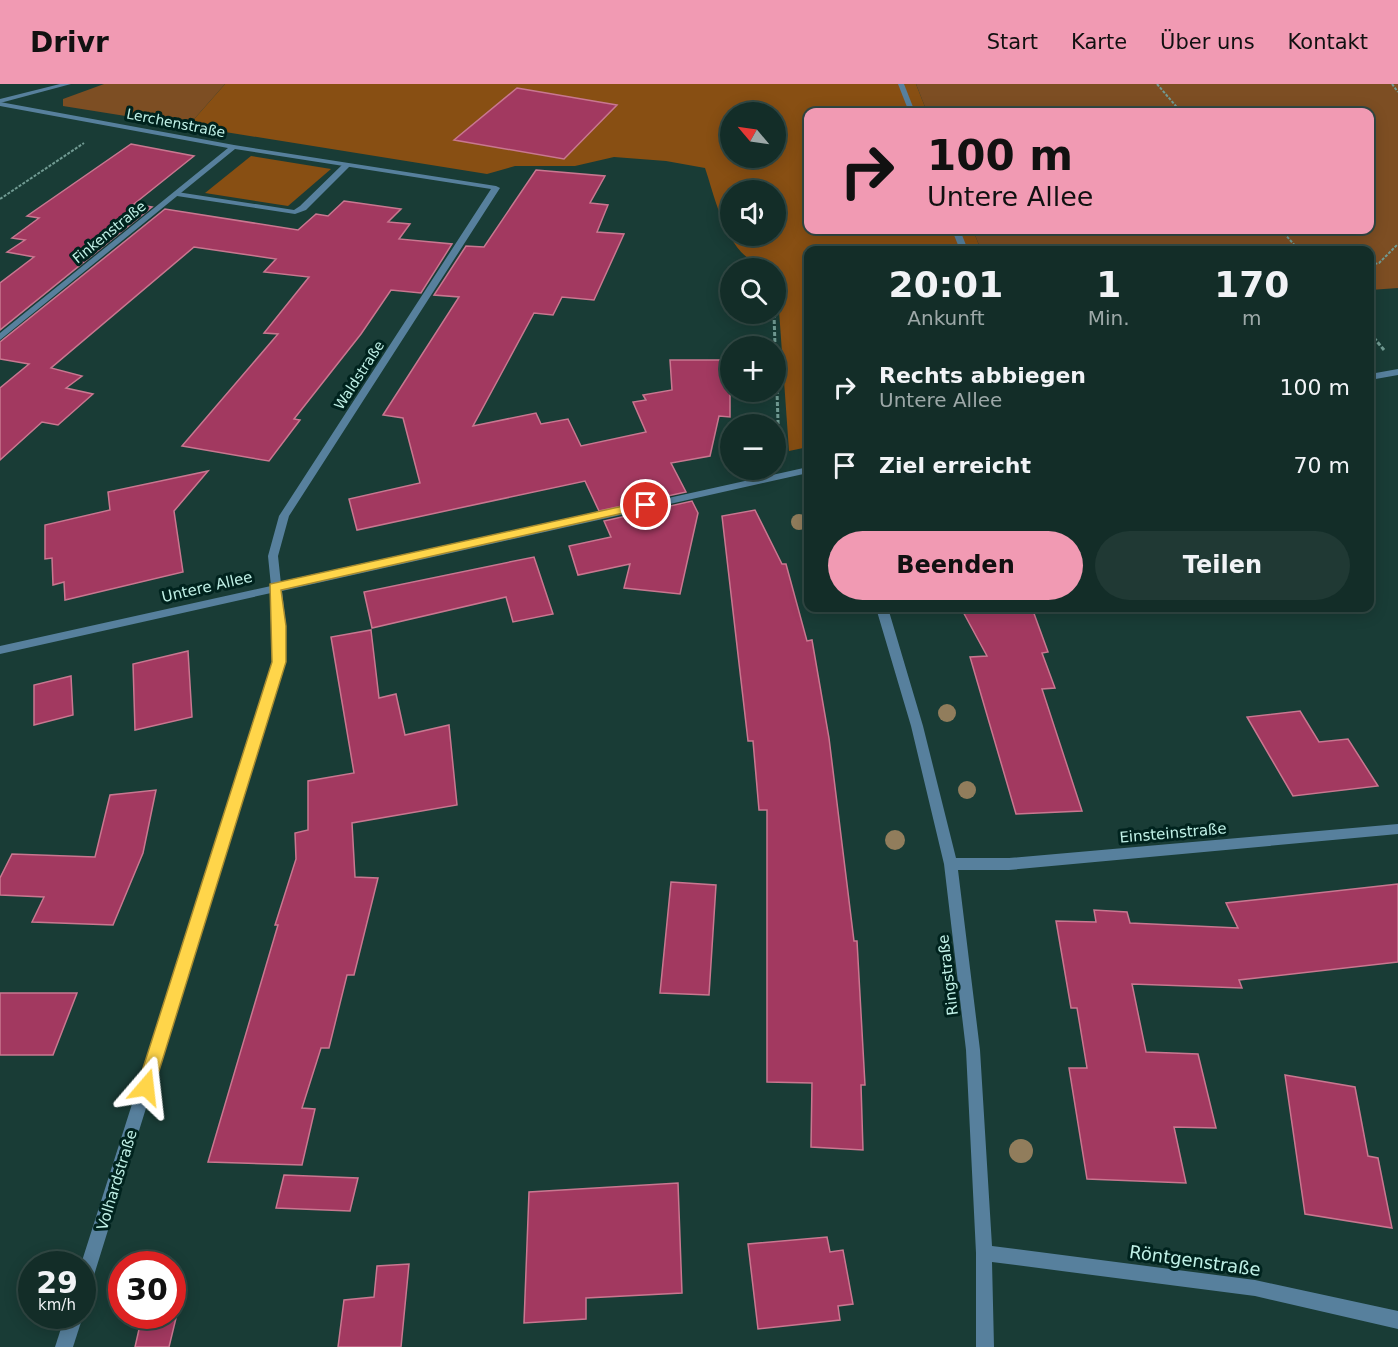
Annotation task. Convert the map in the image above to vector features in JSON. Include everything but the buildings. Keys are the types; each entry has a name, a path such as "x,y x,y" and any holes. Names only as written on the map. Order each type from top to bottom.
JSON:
{"street":[{"path":"0,103 68,84"},
{"path":"901,84 910,108"},
{"name":"Lerchenstraße","path":"0,103 234,147 496,188"},
{"name":"Finkenstraße","path":"0,337 234,147"},
{"path":"177,194 295,212 303,208 347,165"},
{"name":"Waldstraße","path":"274,587 273,556 284,516 496,188"},
{"path":"1374,376 1398,372"},
{"name":"Untere Allee","path":"786,474 804,471"},
{"name":"Untere Allee","path":"0,650 757,480"},
{"name":"Volhardstraße","path":"94,1251 279,662 280,626 274,587"},
{"name":"Ringstraße","path":"883,612 917,726 951,864 974,1050 984,1253 985,1347"},
{"name":"Einsteinstraße","path":"951,864 1009,864 1398,829"},
{"name":"Röntgenstraße","path":"984,1253 1255,1288 1398,1320"},
{"path":"64,1347 70,1329"}],"path":[{"path":"1157,84 1178,108"},
{"path":"1392,84 1398,92"},
{"path":"0,199 112,124"},
{"path":"1285,234 1295,246"},
{"path":"1374,264 1379,263 1398,244"}],"shaded area":[{"path":"104,84 225,84 188,126 63,106 63,99"},
{"path":"225,84 916,84 925,108 804,108 804,234 975,234 979,246 804,246 804,448 789,451 786,402 786,336 781,336 780,324 786,324 786,258 749,258 736,246 786,246 786,180 720,180 720,215 705,168 666,161 614,157 575,166 515,166 487,174 188,126"},
{"path":"916,84 1398,84 1398,288 1374,290 1374,246 979,246 975,234 1374,234 1374,108 925,108"},
{"path":"251,156 331,169 288,206 205,193"}],"route":[{"path":"146,1087 279,662 280,626 274,587 646,505"}]}
